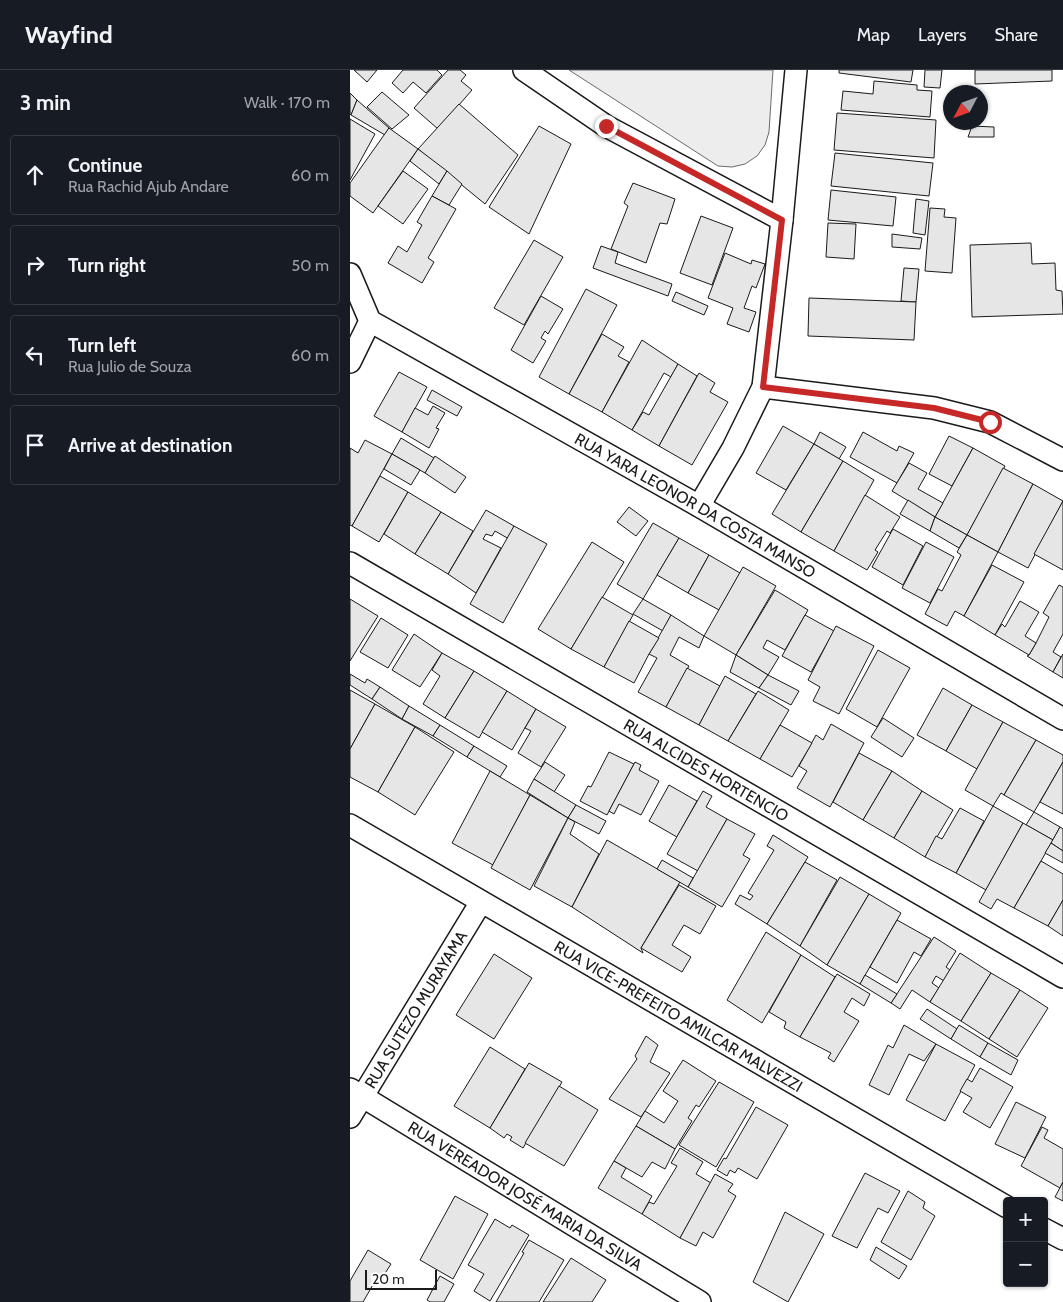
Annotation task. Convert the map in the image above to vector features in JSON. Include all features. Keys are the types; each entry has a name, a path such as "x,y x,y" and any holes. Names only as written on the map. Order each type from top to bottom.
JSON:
{"street":[{"path":"524,70 606,126 782,220"},
{"path":"699,506 733,448 763,387 782,220 796,70"},
{"path":"350,274 370,321 350,362"},
{"name":"RUA YARA LEONOR DA COSTA MANSO","path":"370,321 699,506 1063,720"},
{"path":"763,387 934,408 990,422 1063,460"},
{"name":"RUA ALCIDES HORTENCIO","path":"350,563 1063,977"},
{"name":"RUA VICE-PREFEITO AMILCAR MALVEZZI","path":"350,825 1003,1205"},
{"name":"RUA SUTEZO MURAYAMA","path":"350,1117 357,1093 481,902"},
{"name":"RUA VEREADOR JOSÉ MARIA DA SILVA","path":"357,1093 700,1302"},
{"path":"1048,1231 1063,1240"}],"shaded area":[{"path":"569,70 773,70 769,132 765,145 757,156 745,164 732,167 718,166"}],"building":[{"path":"354,70 377,70 367,82"},
{"path":"403,70 437,70 442,75 426,93 413,82 403,93 392,83"},
{"path":"448,70 460,70 466,75 461,81 472,90 438,129 414,108"},
{"path":"839,70 913,70 911,82 839,73"},
{"path":"925,70 942,70 940,88 924,87"},
{"path":"975,70 1052,70 1052,81 975,84"},
{"path":"874,81 917,85 917,90 932,91 930,117 841,110 843,91 873,94"},
{"path":"382,92 409,115 392,129 367,107"},
{"path":"350,93 357,100 351,115 350,114"},
{"path":"357,100 389,128 385,135 351,115"},
{"path":"459,104 518,155 485,204 418,149"},
{"path":"837,113 936,120 934,158 834,150"},
{"path":"350,119 375,134 350,180"},
{"path":"539,126 571,144 529,234 489,207"},
{"path":"988,127 994,127 994,137 968,137 971,130 988,130"},
{"path":"389,128 418,149 373,213 350,196 350,183"},
{"path":"418,149 447,171 439,184 410,161"},
{"path":"835,153 933,163 929,196 831,186"},
{"path":"403,171 428,189 403,224 378,206"},
{"path":"447,171 462,184 449,205 432,196"},
{"path":"633,183 675,199 667,224 660,223 646,263 611,249 628,206 624,203"},
{"path":"831,190 896,197 893,226 828,220"},
{"path":"432,196 456,209 428,258 434,262 422,283 388,263 398,246 407,252 422,225 417,222"},
{"path":"916,199 929,201 925,235 913,233"},
{"path":"930,208 945,209 944,217 956,218 952,273 925,271"},
{"path":"701,216 733,228 712,285 680,273"},
{"path":"828,223 856,224 854,259 826,257"},
{"path":"892,234 922,238 920,249 892,247"},
{"path":"534,240 563,257 524,325 494,308"},
{"path":"1031,243 1032,264 1055,263 1056,290 1062,291 1063,314 972,317 970,245"},
{"path":"601,246 618,252 615,263 672,284 668,296 593,268"},
{"path":"725,253 751,264 752,260 765,264 756,288 752,286 744,308 756,312 749,332 727,324 733,308 708,298"},
{"path":"904,268 919,269 916,302 901,301"},
{"path":"586,289 617,305 569,394 539,377"},
{"path":"676,292 708,306 704,315 672,301"},
{"path":"541,296 563,309 548,334 545,331 541,338 546,341 533,363 511,350"},
{"path":"809,298 916,302 914,340 808,336"},
{"path":"602,334 624,347 618,356 629,362 602,412 569,394"},
{"path":"642,340 678,364 671,377 664,373 632,430 602,412"},
{"path":"678,364 697,376 659,446 632,430 643,412 649,415"},
{"path":"399,372 427,387 402,432 374,416"},
{"path":"699,373 715,383 710,392 728,402 692,465 659,446"},
{"path":"432,390 462,407 457,416 427,400"},
{"path":"433,406 445,413 436,428 439,429 429,448 402,432 415,408 428,415"},
{"path":"783,426 814,444 786,490 756,473"},
{"path":"820,432 846,447 839,459 814,444"},
{"path":"863,432 897,451 899,446 914,453 897,483 850,457"},
{"path":"949,436 973,448 952,486 929,474"},
{"path":"401,438 434,458 425,473 392,454"},
{"path":"365,440 392,454 352,526 350,525 350,448 358,453"},
{"path":"814,444 843,461 801,532 772,514"},
{"path":"973,448 1005,466 967,535 935,517"},
{"path":"392,454 420,470 411,485 384,469"},
{"path":"435,456 466,477 455,493 425,473"},
{"path":"843,461 874,480 834,551 801,532"},
{"path":"909,463 927,473 918,489 943,503 935,517 892,491"},
{"path":"1003,468 1033,484 998,552 967,535"},
{"path":"380,476 408,492 379,542 352,526"},
{"path":"1033,484 1063,501 1028,568 998,552"},
{"path":"408,492 441,512 415,554 384,534"},
{"path":"865,495 900,517 890,533 887,531 875,550 878,552 867,570 834,551"},
{"path":"908,500 935,517 930,531 900,514"},
{"path":"1063,501 1063,570 1034,554"},
{"path":"629,507 648,521 636,536 617,522"},
{"path":"486,510 514,526 509,539 495,531 492,536 486,534 483,539 501,548 476,593 448,574"},
{"path":"441,512 473,531 448,574 415,554"},
{"path":"935,517 967,535 959,548 930,531"},
{"path":"653,523 679,538 643,599 617,584"},
{"path":"514,526 547,544 503,623 470,604"},
{"path":"893,529 923,546 903,585 872,567"},
{"path":"967,535 998,552 964,616 955,611 947,626 925,614 938,589 942,591 961,555 957,552"},
{"path":"679,538 709,555 688,593 657,575"},
{"path":"592,542 624,562 571,649 538,629"},
{"path":"926,542 954,557 930,603 902,588"},
{"path":"709,555 740,573 719,610 688,593"},
{"path":"992,565 1024,582 995,635 964,616"},
{"path":"743,567 776,586 736,655 704,636"},
{"path":"1059,585 1063,587 1063,634 1053,652 1061,657 1053,672 1027,656 1049,617 1043,613"},
{"path":"775,590 808,610 785,650 767,640 763,648 779,657 768,675 736,655"},
{"path":"602,597 633,615 604,667 571,649"},
{"path":"350,599 378,616 350,661"},
{"path":"643,599 671,615 663,631 633,614"},
{"path":"1020,601 1039,612 1025,636 1036,643 1029,655 995,635 1002,624 1005,627"},
{"path":"671,615 704,636 699,648 679,637 670,655 689,666 666,707 638,692 657,658 649,654"},
{"path":"805,615 834,631 811,672 782,656"},
{"path":"381,618 408,635 388,668 360,652"},
{"path":"629,621 659,638 634,683 604,667"},
{"path":"836,626 874,646 839,714 813,701 820,687 808,680"},
{"path":"414,634 442,653 420,687 392,670"},
{"path":"878,650 910,668 877,727 846,709"},
{"path":"442,653 474,671 445,718 423,704 440,676 432,670"},
{"path":"1063,654 1063,678 1053,672"},
{"path":"736,655 768,675 759,688 730,672"},
{"path":"687,668 720,686 699,725 666,707"},
{"path":"474,671 507,691 479,738 445,718"},
{"path":"350,674 365,683 367,679 380,687 372,699 350,685"},
{"path":"768,675 799,691 791,705 759,688"},
{"path":"725,676 756,694 728,741 699,725"},
{"path":"380,687 409,706 402,719 372,699"},
{"path":"943,688 972,705 946,751 917,735"},
{"path":"350,690 375,704 350,749"},
{"path":"507,691 536,709 512,750 482,732"},
{"path":"758,691 789,710 760,759 728,741"},
{"path":"375,704 415,727 378,792 350,777 350,749"},
{"path":"972,705 1003,722 977,769 946,751"},
{"path":"409,706 440,725 433,736 402,719"},
{"path":"536,709 566,727 541,767 518,753 531,731 525,728"},
{"path":"883,718 914,738 902,757 871,737"},
{"path":"1003,722 1036,740 1004,795 1001,793 993,806 965,790"},
{"path":"831,724 864,743 830,807 797,788 807,771 799,766 816,735 823,740"},
{"path":"440,725 474,746 467,757 433,736"},
{"path":"780,725 812,743 792,777 760,759"},
{"path":"415,727 454,752 415,815 378,792"},
{"path":"1036,740 1063,755 1063,762 1034,812 1004,795"},
{"path":"474,746 507,766 500,777 467,757"},
{"path":"609,752 634,764 607,815 580,801 588,786 591,787"},
{"path":"859,753 892,771 863,820 833,802"},
{"path":"545,762 565,775 554,792 534,779"},
{"path":"635,762 641,765 639,770 659,781 641,815 619,804 614,814 609,811"},
{"path":"1063,762 1063,814 1040,802"},
{"path":"490,771 530,795 493,865 452,843"},
{"path":"892,771 922,791 894,838 863,820"},
{"path":"534,779 576,805 568,818 527,792"},
{"path":"669,785 697,801 677,837 649,821"},
{"path":"703,791 712,796 706,807 727,819 698,871 667,854"},
{"path":"922,791 953,810 925,857 894,838"},
{"path":"530,795 568,818 530,890 491,868"},
{"path":"576,805 606,821 599,834 568,818"},
{"path":"993,806 1023,823 986,890 956,873"},
{"path":"960,808 984,821 956,873 925,857 936,836 942,839"},
{"path":"1034,812 1060,827 1053,840 1026,825"},
{"path":"568,818 575,822 570,834 599,854 572,907 534,886"},
{"path":"727,819 755,834 743,855 750,859 722,907 688,887"},
{"path":"1023,823 1053,840 1014,908 997,899 991,909 979,902"},
{"path":"1060,827 1063,829 1063,851 1051,843"},
{"path":"773,835 808,857 767,924 735,904 740,895 750,900 753,896 748,893 774,850 767,846"},
{"path":"607,840 680,882 641,948 643,953 572,907"},
{"path":"1051,843 1063,851 1063,863 1045,853"},
{"path":"662,860 693,878 688,887 657,869"},
{"path":"1041,861 1063,874 1063,900 1048,926 1014,908"},
{"path":"805,862 837,880 800,946 767,924"},
{"path":"840,877 869,894 827,965 800,946"},
{"path":"679,885 716,906 700,934 684,925 672,945 691,957 682,972 641,948"},
{"path":"869,894 901,913 860,984 827,965"},
{"path":"1063,900 1063,936 1048,926"},
{"path":"897,920 931,939 921,956 914,952 897,983 870,967"},
{"path":"766,932 801,955 762,1023 727,1000"},
{"path":"934,937 956,951 946,967 950,970 944,981 936,976 932,983 939,988 930,1002 912,990 900,1009 891,1003"},
{"path":"960,953 991,973 961,1021 930,1002"},
{"path":"494,954 532,978 494,1039 456,1015"},
{"path":"801,955 835,977 800,1037 784,1028 786,1022 769,1012"},
{"path":"991,973 1020,990 989,1039 961,1021"},
{"path":"837,974 870,994 864,1006 852,998 844,1012 859,1021 834,1062 828,1058 831,1053 800,1037"},
{"path":"865,975 897,994 891,1003 860,984"},
{"path":"1020,990 1048,1008 1017,1057 989,1039"},
{"path":"927,1009 957,1029 951,1039 920,1019"},
{"path":"904,1025 936,1044 924,1061 909,1054 889,1095 869,1085 888,1045 893,1048"},
{"path":"959,1025 988,1043 980,1057 951,1039"},
{"path":"646,1036 658,1045 650,1062 670,1073 641,1117 609,1099 637,1059 635,1056"},
{"path":"988,1043 1018,1060 1011,1075 980,1057"},
{"path":"936,1044 975,1065 945,1121 906,1100"},
{"path":"490,1047 525,1069 490,1128 454,1106"},
{"path":"683,1060 716,1081 699,1107 696,1105 688,1118 692,1121 675,1149 636,1126 645,1111 664,1123 678,1101 663,1091"},
{"path":"529,1063 562,1082 523,1148 510,1140 512,1137 507,1134 504,1138 490,1128"},
{"path":"980,1068 1013,1087 990,1128 963,1112 972,1098 960,1091 967,1079 972,1082"},
{"path":"719,1082 754,1102 716,1167 679,1145"},
{"path":"559,1086 598,1110 564,1166 525,1143"},
{"path":"1016,1102 1046,1117 1025,1158 995,1144"},
{"path":"756,1107 788,1125 757,1179 738,1168 735,1173 730,1170 727,1176 717,1170 724,1158 726,1159"},
{"path":"636,1126 675,1149 665,1169 652,1162 642,1177 614,1161"},
{"path":"1042,1127 1048,1130 1044,1138 1063,1149 1063,1182 1060,1188 1021,1166"},
{"path":"680,1148 703,1162 696,1174 711,1183 680,1238 642,1214 649,1202 654,1204 677,1166 671,1163"},
{"path":"614,1161 626,1168 621,1177 652,1196 642,1214 598,1188"},
{"path":"865,1173 900,1191 888,1213 878,1208 857,1248 832,1236"},
{"path":"715,1174 733,1184 728,1191 736,1196 713,1238 703,1232 696,1246 680,1238"},
{"path":"1063,1182 1063,1201 1055,1197"},
{"path":"908,1191 925,1202 923,1208 935,1216 911,1260 881,1242"},
{"path":"455,1196 488,1214 453,1279 420,1260"},
{"path":"785,1212 824,1234 788,1302 753,1282"},
{"path":"495,1219 510,1228 512,1225 529,1235 490,1301 474,1291 484,1274 468,1265"},
{"path":"529,1240 564,1260 539,1302 496,1302 524,1253 522,1252"},
{"path":"876,1247 907,1266 899,1279 870,1260"},
{"path":"368,1250 391,1264 382,1278 378,1276 363,1302 350,1302 350,1281"},
{"path":"571,1258 606,1280 592,1302 543,1302"},
{"path":"440,1276 454,1284 444,1302 430,1302 427,1300"}],"route":[{"path":"606,126 782,220 763,387 934,408 990,422"}]}
